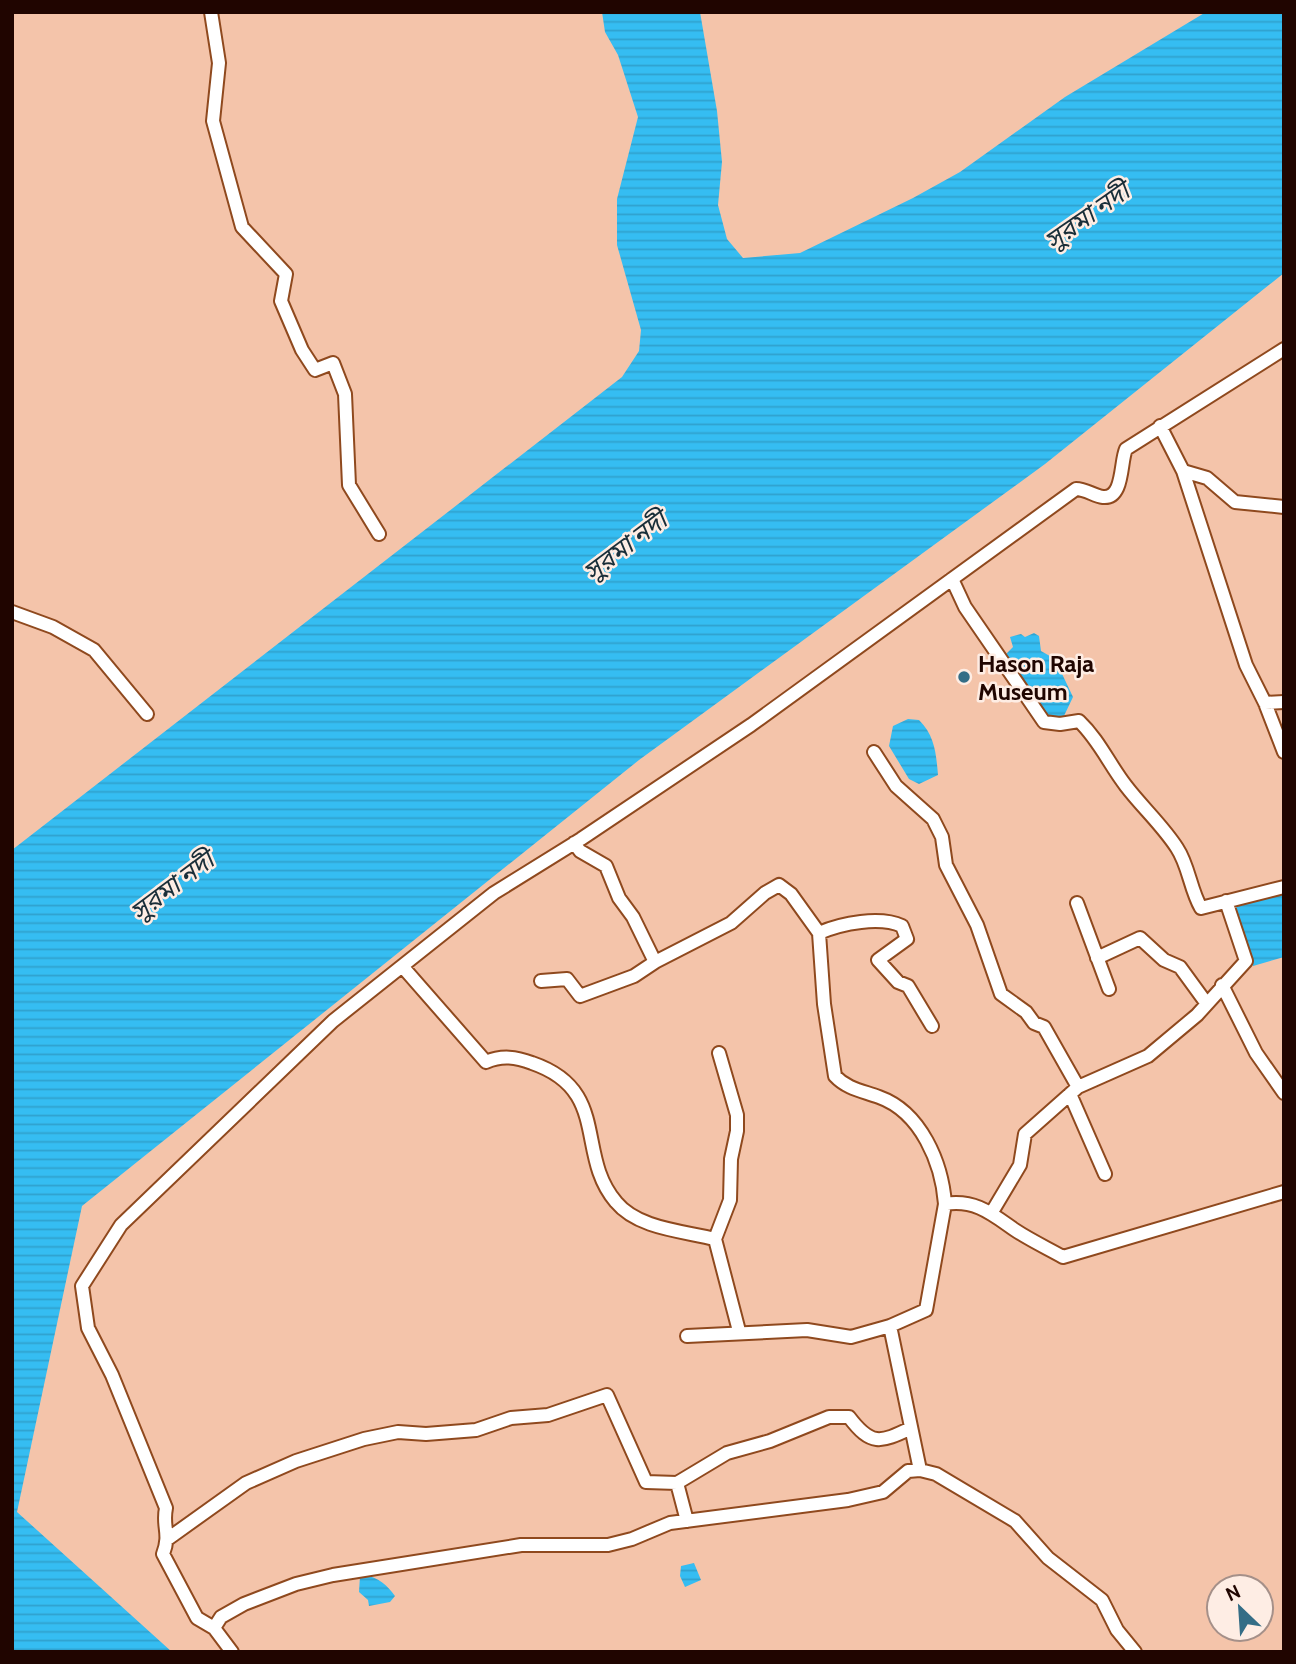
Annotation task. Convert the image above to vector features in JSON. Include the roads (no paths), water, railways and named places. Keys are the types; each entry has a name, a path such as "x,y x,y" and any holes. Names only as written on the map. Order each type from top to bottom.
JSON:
{"street":[{"path":"211,12 219,63 213,121 242,228 260,251 286,274 281,301 302,350 315,370 333,363 345,394 349,485 379,534"},
{"path":"169,1538 164,1519 166,1508 112,1375 88,1328 82,1286 121,1224 334,1021 494,893 575,843 751,724 1076,489 1104,497 1112,495 1117,490 1126,449 1284,349"},
{"path":"1160,426 1182,471 1246,665 1265,703 1284,752"},
{"path":"1182,471 1207,478 1235,502 1284,507"},
{"path":"952,579 965,607 1044,722 1060,724 1079,721 1098,739 1106,758 1123,783 1179,850 1192,892 1201,908 1284,887"},
{"path":"12,612 53,627 94,650 147,714"},
{"path":"1265,703 1284,702"},
{"path":"874,752 896,786 933,819 942,837 946,865 977,925 1002,994 1026,1012 1034,1023 1044,1027 1074,1091 1105,1174"},
{"path":"575,843 580,851 606,866 619,898 633,917 655,962"},
{"path":"541,981 567,979 580,996 634,975 731,923 765,893 779,885 792,894 820,933 824,1004 835,1076 853,1089 882,1098 905,1113 929,1142 944,1190 945,1204 928,1307 890,1326 851,1337 807,1330 738,1331 687,1336"},
{"path":"992,1212 1020,1165 1025,1134 1074,1091 1148,1056 1197,1015 1246,961 1226,901"},
{"path":"1077,903 1109,989"},
{"path":"820,933 837,925 888,920 902,926 907,939 877,960 898,982 908,986 932,1026"},
{"path":"1097,958 1140,938 1164,960 1180,967 1206,1004"},
{"path":"402,966 486,1062 496,1058 517,1058 542,1066 574,1087 584,1110 601,1174 615,1202 630,1214 654,1225 715,1239"},
{"path":"1222,985 1256,1053 1284,1093"},
{"path":"719,1053 737,1115 737,1131 731,1159 730,1200 715,1239 738,1331"},
{"path":"945,1204 978,1206 992,1212 1015,1230 1063,1257 1284,1192"},
{"path":"890,1326 920,1470"},
{"path":"232,1652 214,1628 197,1618 163,1554 169,1538 246,1483 296,1461 364,1439 398,1432 426,1434 476,1430 511,1418 548,1415 607,1395 646,1482 677,1483 727,1454 770,1441 829,1417 849,1417 865,1436 884,1441 911,1428"},
{"path":"214,1628 222,1617 244,1604 296,1584 333,1575 522,1545 608,1545 632,1539 670,1523 848,1500 883,1492 908,1471 920,1470 936,1474 1015,1521 1048,1558 1102,1600 1117,1630 1135,1652"},
{"path":"677,1483 687,1521"}],"water":[{"name":"সুরমা নদী","path":"602,12 700,12 717,111 722,162 718,205 727,239 743,258 800,253 913,198 960,172 1065,97 1206,12 1284,12 1284,273 1045,464 639,760 82,1206 17,1512 172,1652 12,1652 12,850 622,377 639,351 641,330 617,245 617,199 638,117 618,55 605,32"},
{"path":"1034,633 1039,636 1041,651 1055,659 1073,697 1063,718 1043,718 1004,656 1013,647 1010,637 1021,634 1025,637"},
{"path":"908,719 919,720 924,726 932,739 935,752 938,775 919,784 909,779 889,746 893,726"},
{"path":"1284,893 1284,957 1253,966 1236,907"},
{"path":"694,1563 701,1580 685,1587 680,1576 681,1566"},
{"path":"360,1576 379,1580 389,1588 395,1596 390,1602 369,1606 368,1600 359,1592"}],"place":[{"name":"Hason Raja Museum","path":"964,677"}]}
